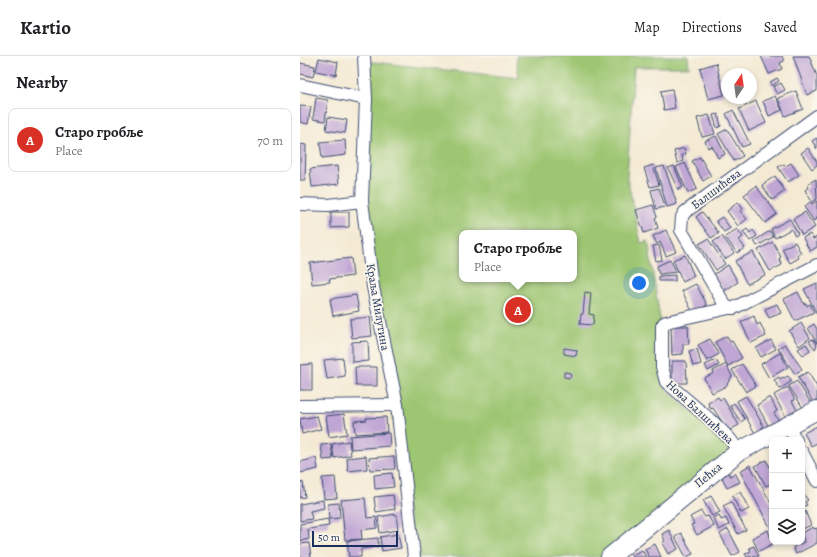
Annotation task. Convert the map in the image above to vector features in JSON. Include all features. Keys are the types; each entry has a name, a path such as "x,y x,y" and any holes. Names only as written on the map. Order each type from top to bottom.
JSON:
{"street":[{"name":"Краља Милутина","path":"364,56 366,99 362,201 373,287 397,405 414,557"},
{"path":"300,85 366,99"},
{"name":"Балшићева","path":"729,308 725,305 681,230 682,217 685,212 729,179 817,116"},
{"path":"300,204 328,205 362,201"},
{"name":"Нова Балшићева","path":"739,451 729,438 713,422 666,382 662,367 661,330 664,323 734,308 817,265"},
{"path":"300,406 397,405"},
{"name":"Пећка","path":"610,557 739,451 792,433 817,410"},
{"path":"805,458 817,481"}],"green space":[{"path":"516,56 688,56 689,67 634,67 627,177 641,243 648,241 662,332 667,391 738,452 610,557 414,557 362,201 364,61 519,78"}],"building":[{"path":"761,56 782,56 784,61 780,63 782,69 769,74"},
{"path":"793,56 809,56 817,76 817,91 807,95"},
{"path":"319,58 338,62 336,75 316,71"},
{"path":"300,63 315,66 313,77 300,74"},
{"path":"716,63 721,83 721,96 708,99 700,68"},
{"path":"777,78 779,81 772,86 770,82"},
{"path":"781,83 785,90 777,94 773,87"},
{"path":"672,89 675,108 664,110 661,91"},
{"path":"796,91 803,109 785,116 778,98"},
{"path":"775,96 782,110 769,116 763,101"},
{"path":"316,98 328,100 325,121 313,119"},
{"path":"757,103 766,123 749,131 739,109 750,104"},
{"path":"300,106 311,107 308,124 300,122"},
{"path":"733,110 750,144 742,147 726,114"},
{"path":"718,114 721,126 717,128 713,115"},
{"path":"709,115 715,134 702,137 697,118"},
{"path":"328,117 347,120 345,133 326,130"},
{"path":"727,129 743,156 734,161 718,134"},
{"path":"716,136 725,154 718,158 712,146 708,148 705,141"},
{"path":"817,138 817,149 812,141"},
{"path":"345,140 346,155 322,158 320,142"},
{"path":"300,144 306,145 305,180 300,180"},
{"path":"684,148 686,154 682,155 683,161 677,163 674,151"},
{"path":"808,148 817,162 817,165 812,169 801,153"},
{"path":"700,157 711,176 703,181 692,161"},
{"path":"685,163 697,189 688,193 676,167"},
{"path":"791,163 799,175 788,182 778,167 784,164 786,166"},
{"path":"653,165 659,185 650,187 644,168"},
{"path":"337,166 339,184 312,187 310,169"},
{"path":"664,166 677,204 667,207 656,168"},
{"path":"674,166 683,187 678,190 668,168"},
{"path":"775,176 785,191 772,200 762,185"},
{"path":"816,179 817,199 812,202 805,190 809,187 807,184"},
{"path":"756,186 777,214 765,223 744,195"},
{"path":"659,188 665,207 656,209 651,190"},
{"path":"817,201 817,218 814,221 804,207 810,202 812,204"},
{"path":"738,202 743,209 740,211 747,219 738,226 727,211"},
{"path":"653,205 657,217 655,218 658,228 644,233 636,210"},
{"path":"331,212 349,212 349,227 331,228"},
{"path":"702,212 719,233 711,238 696,217"},
{"path":"805,212 815,227 802,235 793,219"},
{"path":"722,217 730,228 724,232 716,221"},
{"path":"790,219 798,234 795,236 791,229 775,238 771,229"},
{"path":"737,229 743,237 739,240 745,248 737,253 725,237"},
{"path":"747,229 750,233 753,230 757,236 750,241 743,232"},
{"path":"666,230 676,252 666,256 660,242 657,244 653,236"},
{"path":"770,231 773,237 757,246 754,241"},
{"path":"810,234 813,239 817,237 817,247 810,251 803,238"},
{"path":"722,236 734,253 725,259 713,242"},
{"path":"708,239 725,264 716,270 699,244"},
{"path":"773,242 781,257 779,258 782,265 770,271 758,250"},
{"path":"795,242 801,253 797,255 799,258 790,263 782,249"},
{"path":"659,245 662,260 656,261 653,246"},
{"path":"753,252 765,275 747,284 735,261"},
{"path":"685,255 694,276 683,282 673,260"},
{"path":"351,258 353,276 329,279 330,282 312,284 310,263"},
{"path":"670,260 677,272 659,274 657,266"},
{"path":"728,265 738,282 724,291 713,275"},
{"path":"675,275 675,281 659,281 659,276"},
{"path":"817,283 817,314 804,289"},
{"path":"696,284 707,305 693,313 682,291"},
{"path":"585,292 591,293 589,314 594,315 593,325 580,324 581,314 583,314"},
{"path":"798,292 804,304 806,303 807,306 810,304 814,312 795,321 784,299"},
{"path":"356,295 359,311 333,316 330,299"},
{"path":"777,304 781,313 769,318 765,309"},
{"path":"754,316 757,325 760,323 766,336 751,343 741,322"},
{"path":"370,317 372,336 352,338 350,319"},
{"path":"801,323 810,338 799,346 789,331"},
{"path":"814,324 817,329 817,343 808,328"},
{"path":"671,326 688,326 689,344 683,344 683,354 672,355"},
{"path":"727,336 730,342 732,341 742,358 728,366 715,342"},
{"path":"710,339 719,354 707,361 698,345"},
{"path":"813,339 817,345 815,349 809,341"},
{"path":"771,340 776,349 761,357 756,348"},
{"path":"368,341 369,361 352,362 352,342"},
{"path":"785,344 802,369 795,374 778,348"},
{"path":"806,344 810,350 803,355 798,349"},
{"path":"564,348 577,350 576,356 564,354"},
{"path":"697,349 701,364 693,366 689,351"},
{"path":"780,353 788,367 769,378 761,364"},
{"path":"343,358 345,376 327,379 324,360"},
{"path":"716,360 719,365 708,371 705,365"},
{"path":"672,361 686,361 687,383 672,383"},
{"path":"312,364 312,390 300,390 300,365"},
{"path":"726,364 732,376 726,386 712,393 704,378"},
{"path":"742,364 756,386 746,392 732,370"},
{"path":"355,367 377,367 377,386 356,386"},
{"path":"564,372 571,373 570,378 564,377"},
{"path":"808,372 817,387 817,399 813,402 798,377"},
{"path":"788,376 792,381 780,389 774,380 779,377 780,379"},
{"path":"797,381 811,403 803,408 789,386"},
{"path":"788,387 795,400 792,401 798,412 786,418 774,395"},
{"path":"746,396 764,427 761,428 763,431 756,435 737,401"},
{"path":"718,397 720,400 723,398 739,425 728,431 708,403"},
{"path":"770,397 777,411 774,413 779,421 769,427 757,405"},
{"path":"734,403 745,419 741,422 730,406"},
{"path":"344,414 347,434 329,437 326,416"},
{"path":"317,416 321,429 302,434 300,419"},
{"path":"386,417 387,432 355,434 354,421 367,420 366,418"},
{"path":"817,426 817,443 811,446 804,433"},
{"path":"389,433 390,446 351,449 350,436"},
{"path":"349,441 351,455 334,458 332,444"},
{"path":"331,444 333,459 323,460 321,445"},
{"path":"366,456 367,469 348,471 347,458"},
{"path":"394,456 395,469 370,470 369,458"},
{"path":"316,458 318,469 300,473 300,462"},
{"path":"766,460 769,466 769,484 766,486 755,466"},
{"path":"750,465 769,500 769,525 740,471"},
{"path":"392,473 394,487 375,489 374,475"},
{"path":"729,473 730,476 735,473 740,482 727,488 722,477"},
{"path":"335,477 337,498 324,499 322,478"},
{"path":"303,482 305,497 300,498 300,483"},
{"path":"740,492 749,509 741,513 732,496"},
{"path":"393,495 395,509 376,512 374,497"},
{"path":"711,496 720,512 712,516 703,500"},
{"path":"365,498 367,518 376,517 377,528 361,530 362,539 345,540 341,500"},
{"path":"323,500 324,508 310,511 312,519 300,521 300,504"},
{"path":"731,502 746,530 738,534 723,506"},
{"path":"339,503 340,518 329,519 328,504"},
{"path":"701,511 705,517 708,516 714,526 697,535 691,525 694,524 690,517"},
{"path":"805,511 811,525 805,528"},
{"path":"396,514 398,530 380,533 378,517"},
{"path":"719,515 721,520 726,518 729,525 719,530 713,518"},
{"path":"328,519 329,526 308,529 309,539 300,541 300,524"},
{"path":"813,527 814,529 817,528 817,543 796,554 793,547 797,545 805,545 805,531"},
{"path":"728,529 740,552 732,556 720,534"},
{"path":"669,530 678,549 668,554 662,543 665,541 662,534"},
{"path":"768,530 769,545 770,545 759,551 752,538"},
{"path":"681,533 693,554 686,557 675,537"},
{"path":"398,534 401,548 382,551 380,537"},
{"path":"378,538 378,547 361,549 361,557 349,557 347,541"},
{"path":"309,543 311,557 300,557 300,544"},
{"path":"655,544 661,557 649,557 645,549"},
{"path":"754,546 759,556 747,557 745,554 751,551 749,548"},
{"path":"642,550 646,557 633,557 632,555"}],"place":[{"name":"Старо гробље","path":"518,310"}]}
